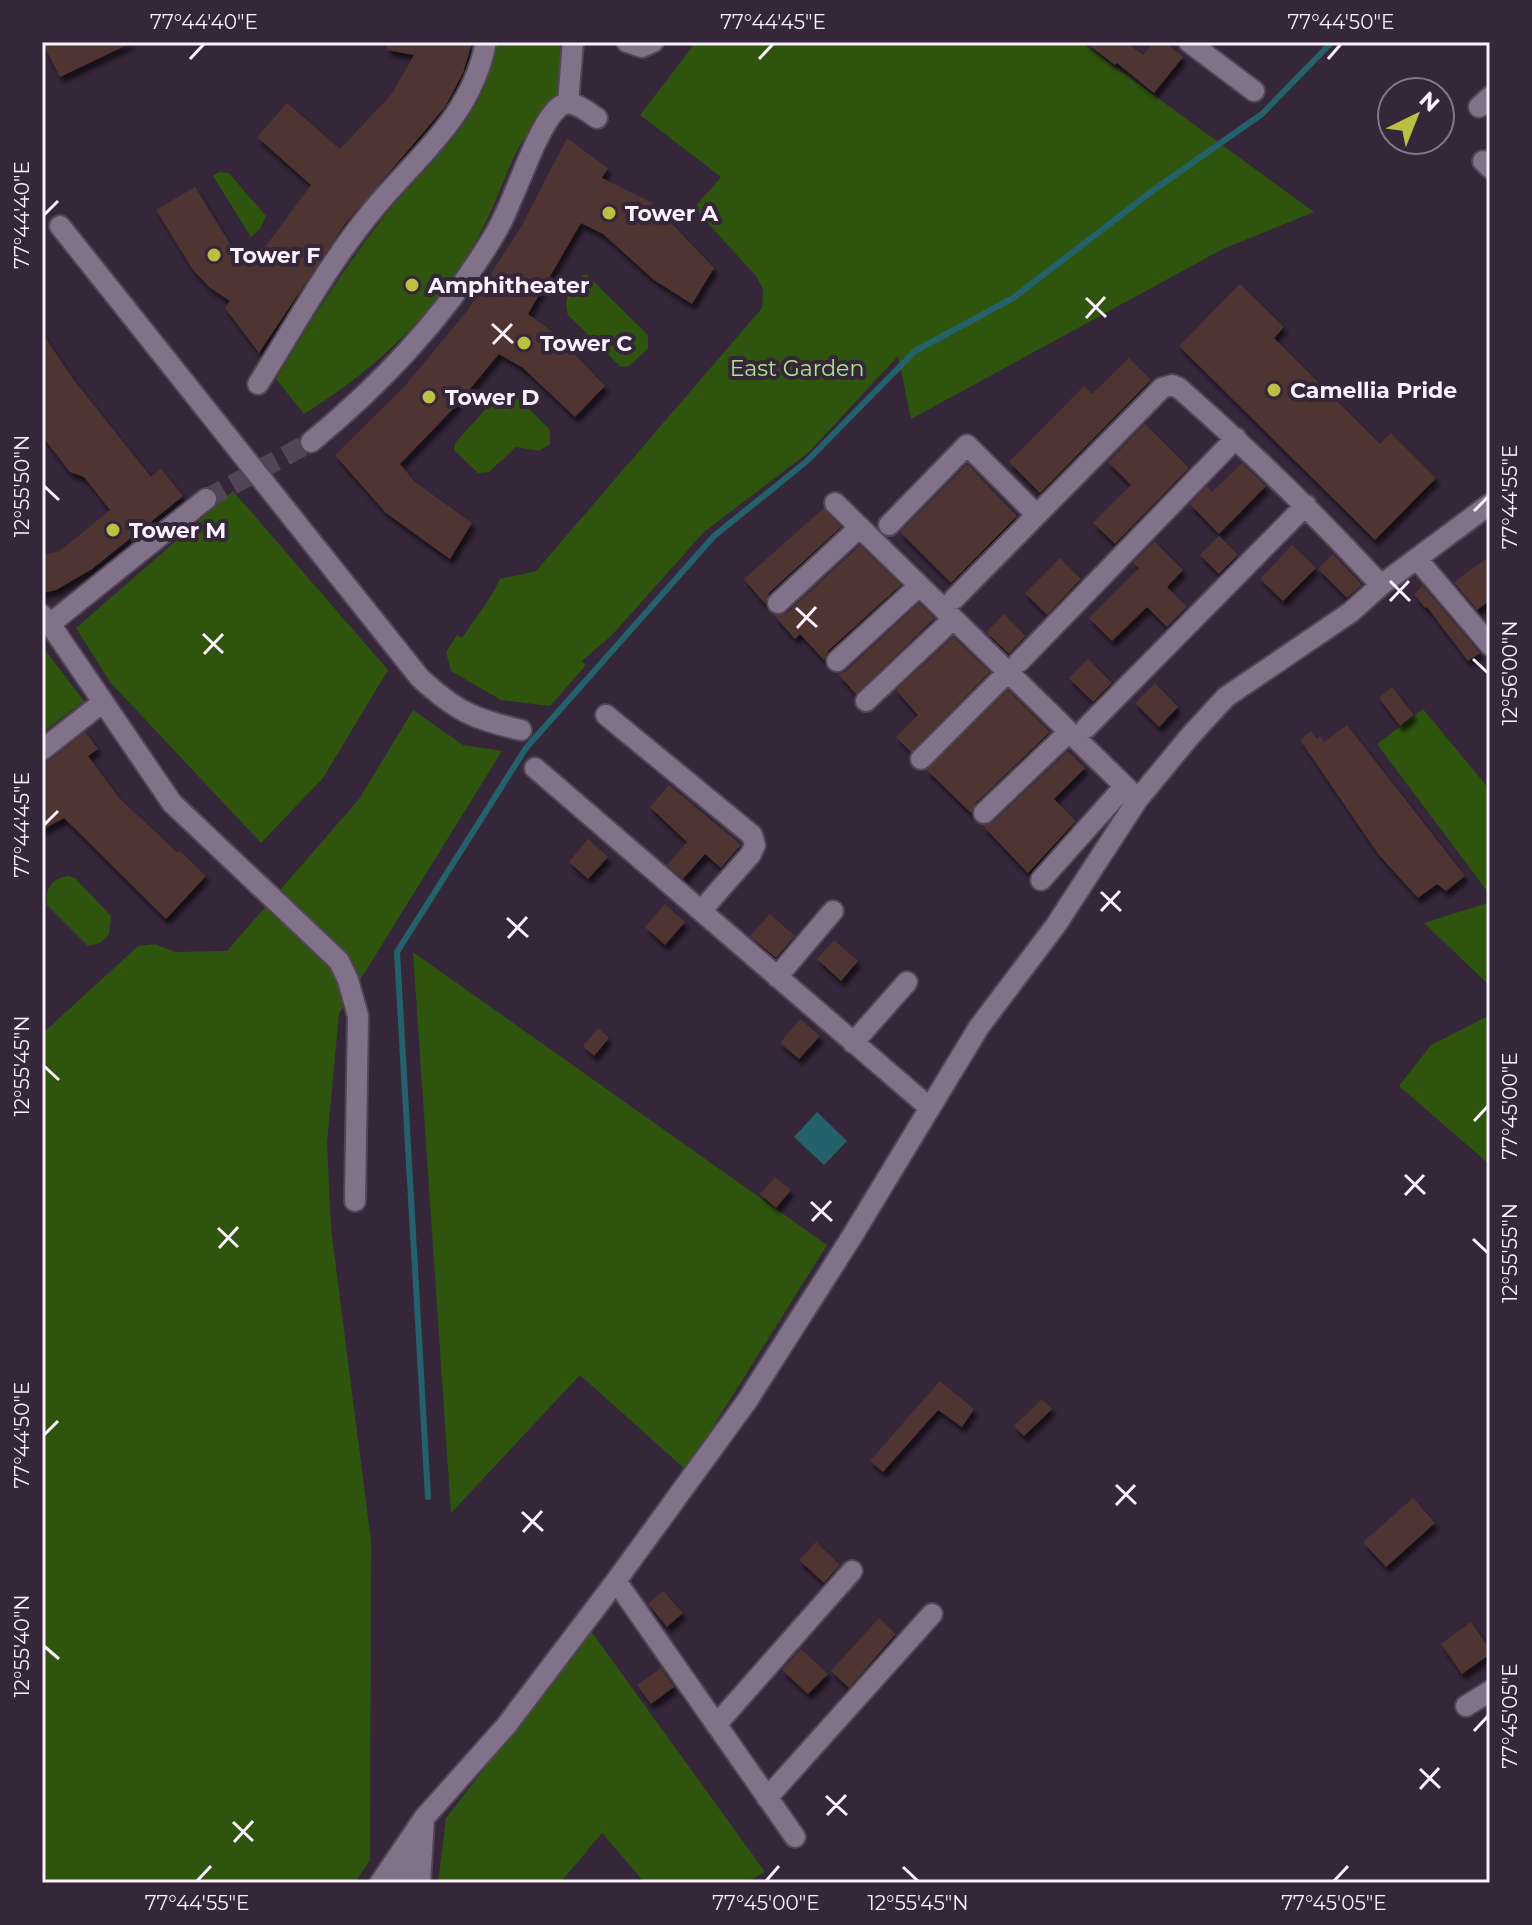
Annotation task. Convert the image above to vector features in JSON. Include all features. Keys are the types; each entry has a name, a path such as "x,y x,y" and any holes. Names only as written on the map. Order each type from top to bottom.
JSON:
{"street":[{"path":"258,384 321,283 373,210 450,126 471,89 486,42"},
{"path":"568,103 573,42"},
{"path":"627,42 642,47 653,42"},
{"path":"1189,42 1254,91"},
{"path":"311,442 375,387 454,296 498,229 542,133 557,108 574,104 597,118"},
{"path":"60,226 413,671 463,712 479,720 521,730"},
{"path":"954,599 1162,388 1172,385 1236,438 1306,505 1381,585"},
{"path":"921,759 1236,438"},
{"path":"889,525 967,445 1037,515"},
{"path":"206,499 46,620 172,803 339,961 358,1016 355,1201"},
{"path":"835,503 952,620 1013,667 1077,730 1131,793"},
{"path":"1041,880 1191,735 1226,697 1351,612 1381,585 1490,504"},
{"path":"984,813 1077,730 1306,505"},
{"path":"778,603 860,527"},
{"path":"1417,559 1490,645"},
{"path":"837,661 919,586"},
{"path":"866,701 952,620"},
{"path":"42,750 103,702"},
{"path":"606,715 752,835 755,845 751,854 701,911"},
{"path":"535,768 930,1108"},
{"path":"380,1883 424,1818 506,1726 747,1401 979,1027 1056,925 1131,793"},
{"path":"777,977 833,911"},
{"path":"853,1043 907,982"},
{"path":"716,1725 852,1571"},
{"path":"616,1581 795,1837"},
{"path":"767,1798 932,1614"},
{"path":"1466,1706 1490,1691"},
{"path":"420,1883 424,1818"},
{"path":"403,1883 407,1842"}],"green space":[{"path":"497,42 560,43 560,82 553,104 523,141 468,255 429,308 384,355 304,414 276,379 364,243 466,119 480,96"},
{"name":"East Garden","path":"696,42 1081,42 1314,212 1223,249 911,419 898,356 809,452 704,532 612,635 582,661 586,665 550,706 501,700 451,671 446,652 457,635 462,638 500,579 536,571 762,308 763,289 756,276 694,208 721,177 640,115"},
{"path":"219,172 229,173 266,216 260,229 251,237 213,176"},
{"path":"586,274 648,335 648,349 629,366 621,367 568,315 566,303 569,291"},
{"path":"513,392 550,430 550,444 539,451 516,447 489,472 478,473 454,450 455,443 500,393"},
{"path":"233,491 388,670 323,778 261,843 110,682 76,628"},
{"path":"42,646 84,701 42,733"},
{"path":"1423,709 1490,790 1490,895 1377,744"},
{"path":"413,710 463,745 502,751 339,1014 327,1143 331,1228 371,1541 370,1860 355,1883 42,1883 42,1034 138,946 155,944 175,952 227,951 359,799"},
{"path":"68,876 75,878 111,916 109,934 100,943 88,946 47,905 50,885"},
{"path":"1490,902 1490,986 1424,923"},
{"path":"413,952 827,1245 686,1470 580,1375 451,1513"},
{"path":"1490,1015 1490,1165 1399,1086 1431,1045"},
{"path":"591,1631 765,1872 746,1883 645,1883 602,1833 560,1883 438,1883 446,1818"}],"shaded area":[{"path":"817,1112 847,1141 824,1165 794,1137"}],"building":[{"path":"42,42 133,42 60,77"},
{"path":"387,42 472,42 463,73 445,107 345,224 259,353 225,308 230,301 209,287 193,270 156,210 195,187 232,247 254,262 311,185 257,137 287,103 340,149 391,95 414,55 387,50"},
{"path":"1085,42 1126,42 1143,55 1155,42 1165,42 1183,57 1154,93"},
{"path":"567,138 608,168 602,178 651,202 714,268 692,304 654,280 603,234 581,223 528,314 554,333 605,386 575,417 523,368 499,354 455,407 400,464 415,482 472,523 450,559 386,513 335,455 405,386 467,311 521,227"},
{"name":"Camellia Pride","path":"1240,284 1284,327 1274,338 1380,444 1391,433 1436,478 1375,540 1179,346"},
{"path":"42,333 73,379 151,477 161,469 183,496 92,569 56,590 42,593 42,555 60,551 110,510 84,477 70,472 42,436"},
{"path":"1129,358 1151,380 1040,493 1009,462 1084,386 1092,394"},
{"path":"1145,424 1189,468 1115,544 1093,523 1131,485 1108,462"},
{"path":"1242,463 1266,486 1219,534 1190,504 1207,486 1212,492"},
{"path":"967,464 1017,516 951,583 900,532"},
{"path":"824,508 841,527 769,593 765,604 744,579"},
{"path":"1219,536 1238,555 1219,574 1200,555"},
{"path":"1154,541 1183,570 1167,587 1187,607 1167,627 1147,607 1112,641 1089,618 1139,568 1133,563"},
{"path":"860,545 901,585 828,651 824,660 800,634 795,639 774,615 787,613"},
{"path":"1292,545 1316,568 1283,601 1260,579"},
{"path":"1333,554 1362,585 1347,598 1318,569"},
{"path":"1490,556 1490,600 1477,610 1454,582"},
{"path":"1060,558 1081,579 1047,615 1025,593"},
{"path":"1423,586 1480,653 1468,661 1414,594"},
{"path":"919,603 935,618 856,694 838,674 846,671"},
{"path":"1004,614 1026,636 1009,654 986,632"},
{"path":"953,637 990,672 911,752 896,737 918,715 896,690"},
{"path":"1088,659 1112,683 1093,702 1069,678"},
{"path":"1155,683 1178,707 1159,727 1135,703"},
{"path":"1392,687 1414,715 1400,726 1379,698"},
{"path":"1008,690 1050,732 975,804 971,813 927,770"},
{"path":"1347,725 1465,876 1446,891 1437,884 1418,898 1379,855 1300,740 1311,731 1324,742"},
{"path":"85,732 98,749 88,756 120,799 206,876 166,919 64,818 42,830 42,763"},
{"path":"1068,751 1085,768 1054,799 1076,821 1028,873 983,826 993,822"},
{"path":"669,785 741,845 721,868 705,854 683,879 667,865 687,842 650,807"},
{"path":"588,839 608,857 588,879 569,862"},
{"path":"665,904 685,922 665,945 645,927"},
{"path":"770,914 795,936 776,958 750,936"},
{"path":"834,940 858,961 841,981 817,959"},
{"path":"800,1019 820,1036 799,1059 780,1043"},
{"path":"598,1028 609,1038 594,1056 583,1046"},
{"path":"775,1177 791,1190 776,1208 760,1194"},
{"path":"940,1381 974,1409 962,1427 938,1410 883,1472 870,1461"},
{"path":"1042,1399 1052,1409 1024,1436 1014,1426"},
{"path":"1413,1498 1435,1523 1386,1567 1363,1542"},
{"path":"816,1542 840,1565 824,1583 799,1560"},
{"path":"663,1591 683,1613 667,1627 648,1604"},
{"path":"879,1618 896,1634 849,1688 831,1671"},
{"path":"1471,1622 1490,1649 1490,1654 1462,1674 1441,1644"},
{"path":"801,1649 828,1674 808,1694 782,1670"},
{"path":"661,1668 674,1687 651,1704 637,1685"}],"waterway":[{"path":"428,1497 397,952 526,748 714,536 807,461 915,351 1013,298 1155,189 1262,114 1332,42"}],"tunnel":[{"path":"206,499 311,442"}],"place":[{"name":"Tower A","path":"609,213"},
{"name":"Tower F","path":"214,255"},
{"name":"Amphitheater","path":"412,285"},
{"name":"Tower C","path":"524,343"},
{"name":"Camellia Pride","path":"1274,390"},
{"name":"Tower D","path":"429,397"},
{"name":"Tower M","path":"113,530"}]}
